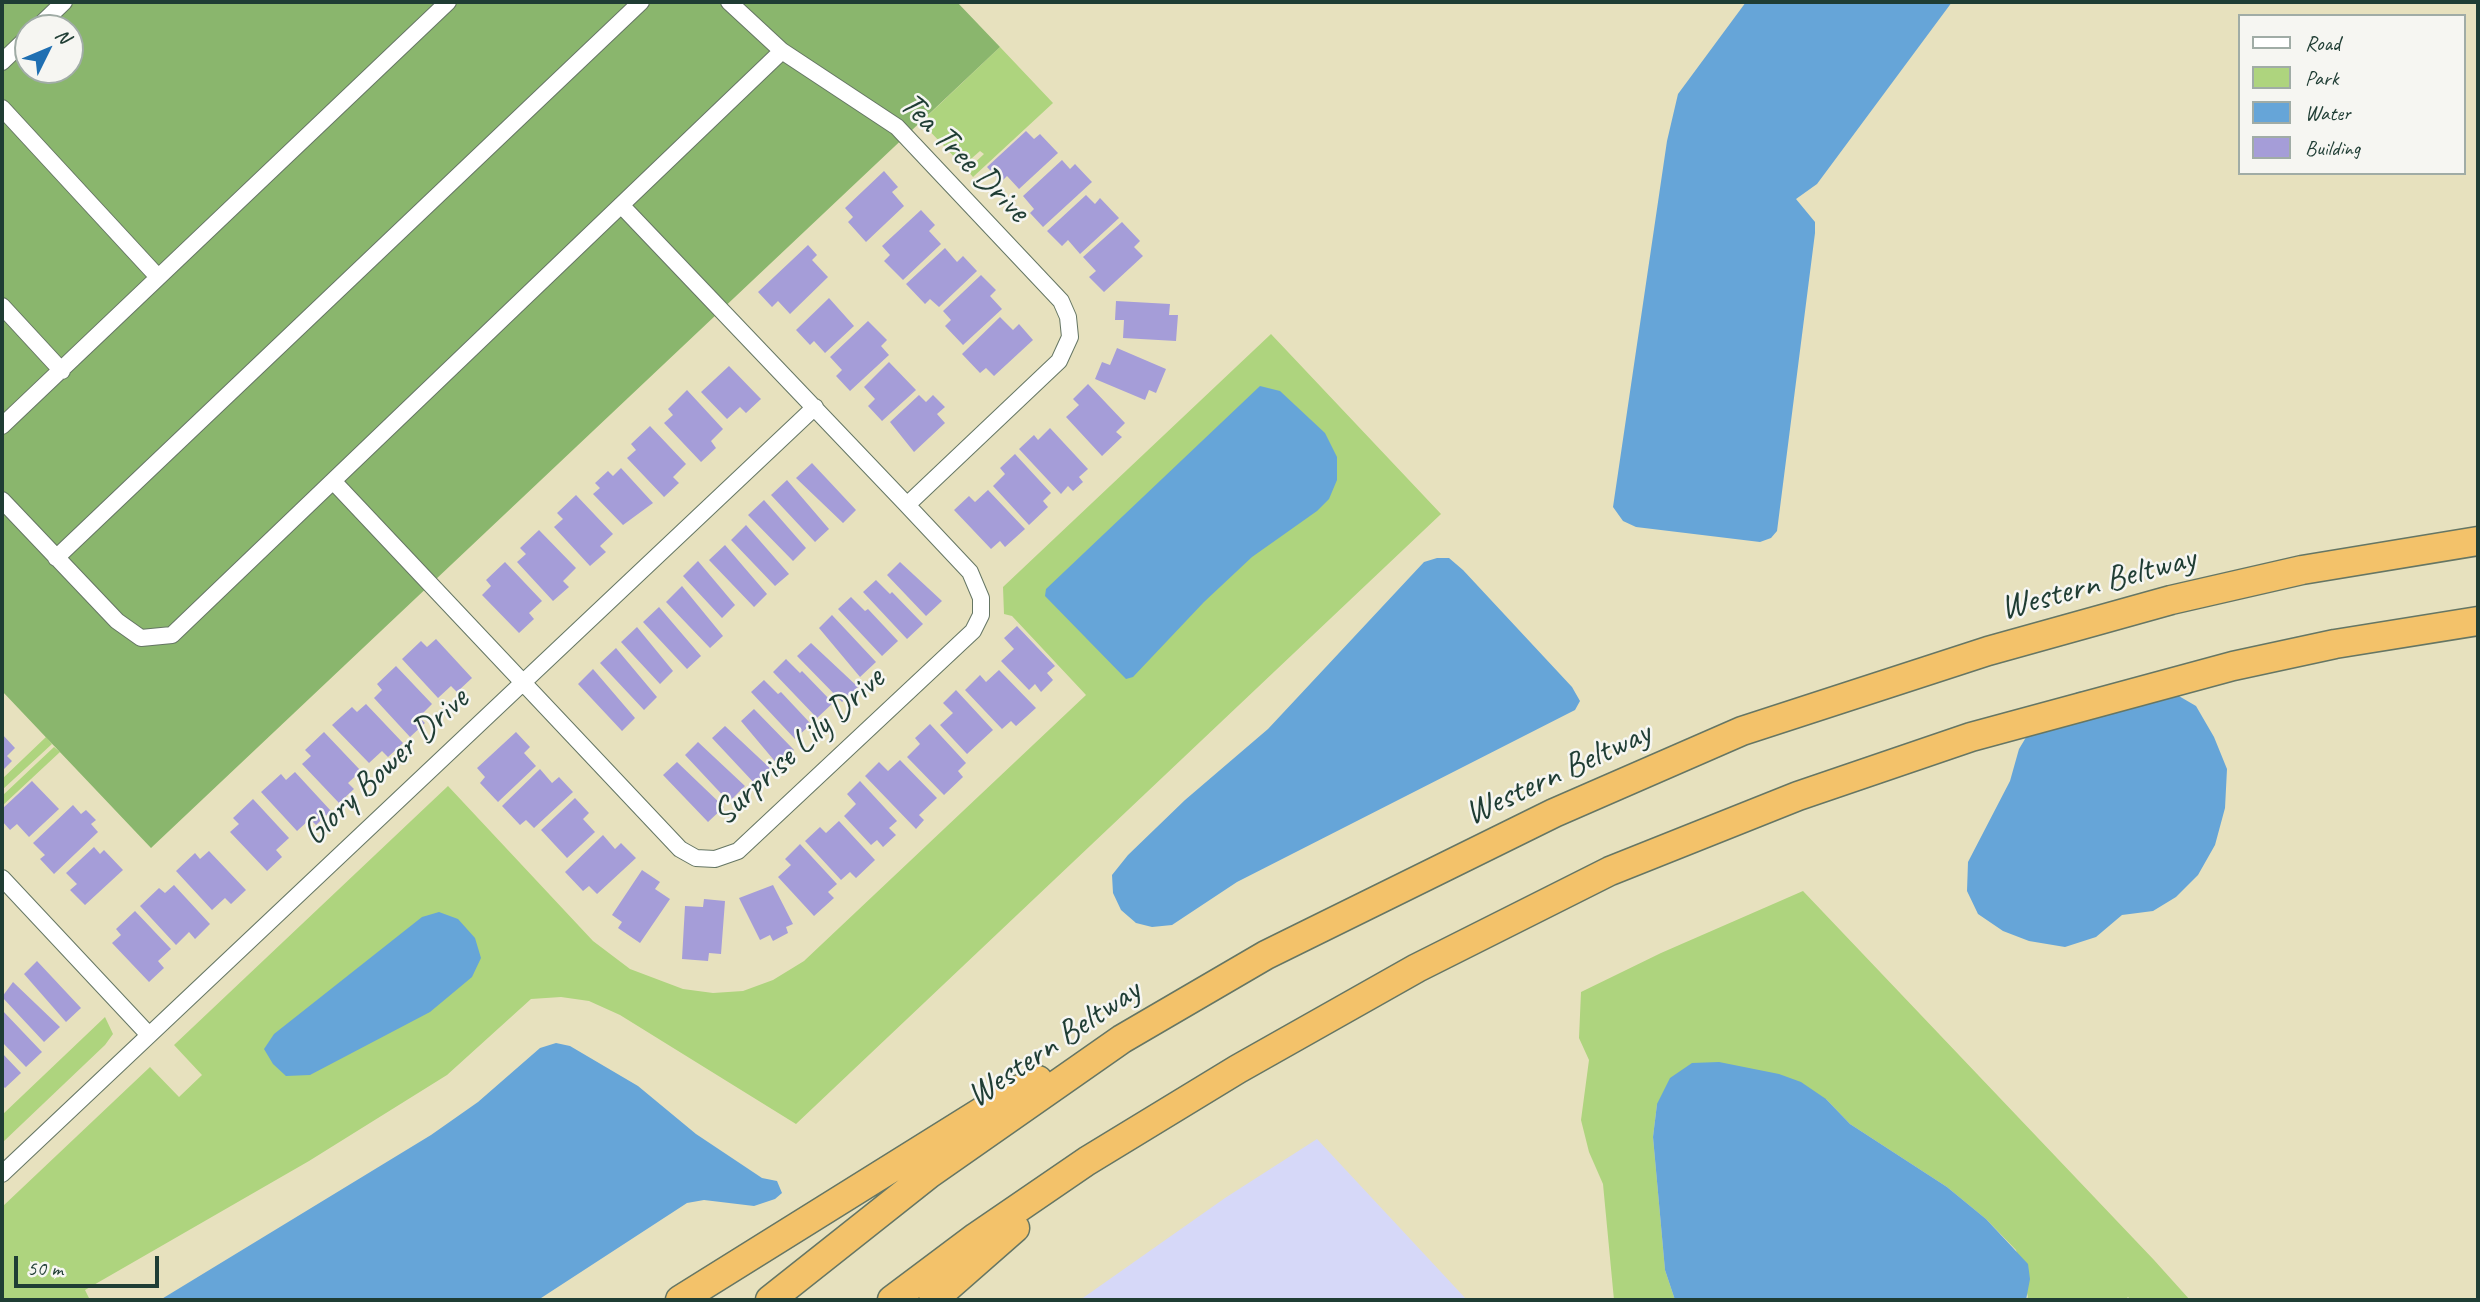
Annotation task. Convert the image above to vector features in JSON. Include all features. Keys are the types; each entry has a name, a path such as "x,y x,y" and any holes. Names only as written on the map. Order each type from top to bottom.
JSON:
{"highway":[{"name":"Western Beltway","path":"770,1300 929,1174 1122,1039 1266,955 1567,808 1742,731 1988,651 2171,600 2302,570 2478,541"},
{"path":"892,1300 976,1237 1087,1161 1238,1069 1417,968 1610,872 1798,796 1971,737 2233,666 2335,645 2478,621"},
{"path":"680,1300 1007,1096 1122,1039"},
{"path":"933,1300 1087,1161"}],"street":[{"path":"2,426 447,2"},
{"path":"56,558 641,2"},
{"name":"Tea Tree Drive","path":"729,2 782,51 897,127 1061,301 1068,317 1070,337 1059,361 907,505"},
{"path":"2,500 117,621 142,638 172,635 782,51"},
{"path":"2,108 158,277"},
{"name":"Surprise Lily Drive","path":"333,481 524,680 680,849 696,858 715,859 738,850 973,631 981,615 981,598 970,572 621,205"},
{"path":"2,306 62,371"},
{"name":"Glory Bower Drive","path":"2,1174 815,407"},
{"path":"2,878 149,1035"}],"shaded area":[{"path":"1317,1139 1467,1300 1080,1300 1225,1198"}],"green space":[{"path":"2,2 957,2 1000,47 151,848 2,691"},
{"path":"1000,47 1053,103 973,177 967,170 984,154 980,151 963,166 921,122"},
{"path":"1271,334 1441,514 796,1124 620,1015 589,1001 561,997 531,999 447,1075 309,1161 85,1290 90,1300 2,1300 2,1207 150,1067 179,1097 202,1075 174,1045 448,786 593,941 630,969 683,989 713,993 743,991 773,980 804,961 1086,695 1012,616 1004,614 1003,587"},
{"path":"46,737 52,744 2,790 2,779"},
{"path":"54,747 60,752 2,806 2,796"},
{"path":"1803,891 2190,1300 2131,1300 2128,1297 2125,1300 2026,1300 2028,1297 2016,1250 1986,1219 1947,1187 1850,1124 1826,1099 1657,1104 1653,1137 1665,1270 1675,1300 1614,1300 1603,1184 1589,1152 1581,1120 1589,1060 1579,1038 1581,992 1661,953"},
{"path":"105,1017 113,1034 105,1045 2,1143 2,1115"}],"water":[{"path":"1746,2 1952,2 1817,184 1796,199 1815,222 1815,233 1777,531 1771,538 1760,542 1636,527 1623,521 1613,507 1667,141 1678,94"},
{"path":"1260,386 1280,391 1325,433 1337,457 1337,480 1329,499 1317,511 1252,557 1204,602 1133,677 1126,679 1045,596 1046,589"},
{"path":"1449,558 1463,570 1572,687 1580,701 1575,710 1237,882 1172,925 1152,927 1136,923 1121,910 1113,893 1112,875 1128,855 1185,800 1268,729 1424,562"},
{"path":"2129,683 2165,688 2196,706 2214,737 2227,769 2225,808 2215,845 2198,875 2176,897 2153,911 2122,915 2096,937 2065,947 2029,941 2003,931 1978,914 1967,891 1968,862 2010,781 2019,749 2040,714 2077,692"},
{"path":"439,912 458,919 475,938 481,958 472,977 430,1012 310,1075 286,1076 273,1064 264,1049 274,1034 422,917"},
{"path":"556,1043 570,1046 638,1086 696,1134 762,1178 777,1181 782,1193 775,1199 754,1206 704,1200 687,1203 538,1300 160,1300 431,1135 478,1102 540,1048"},
{"path":"1719,1062 1779,1074 1801,1082 1826,1099 1850,1124 1947,1187 1986,1219 2028,1264 2030,1279 2026,1300 1675,1300 1665,1270 1653,1137 1657,1104 1670,1078 1692,1063"}],"building":[{"path":"1026,131 1034,139 1040,134 1058,153 1019,189 1007,176 1001,182 987,167"},
{"path":"1062,160 1070,169 1075,164 1092,182 1043,227 1030,213 1034,209 1023,196"},
{"path":"884,171 898,187 892,192 904,206 866,242 848,222 853,217 845,208"},
{"path":"1086,195 1095,204 1100,198 1119,218 1080,254 1068,240 1062,246 1047,231"},
{"path":"921,210 935,225 929,231 941,244 903,280 884,261 890,255 882,246"},
{"path":"1122,222 1140,241 1134,247 1143,256 1104,292 1089,277 1096,271 1083,257"},
{"path":"808,245 817,255 812,260 828,277 790,314 778,301 772,307 758,292"},
{"path":"945,248 957,262 963,256 977,271 939,307 930,299 925,304 906,284"},
{"path":"981,275 996,290 990,296 1002,309 963,345 945,326 951,320 943,311"},
{"path":"829,298 854,326 825,353 814,341 810,345 796,330"},
{"path":"1116,301 1170,304 1169,315 1178,315 1176,341 1123,338 1124,320 1115,320"},
{"path":"1000,317 1013,330 1019,324 1033,340 994,376 986,368 980,373 962,354"},
{"path":"868,321 887,340 881,346 889,355 850,391 836,376 842,370 830,357"},
{"path":"1117,348 1166,369 1156,393 1149,390 1145,400 1095,379 1102,362 1110,365"},
{"path":"889,362 916,390 882,421 868,406 875,399 864,387"},
{"path":"729,366 761,399 746,413 740,407 727,419 701,392"},
{"path":"1088,384 1125,423 1116,432 1122,437 1102,456 1066,417 1079,405 1073,399"},
{"path":"687,390 723,429 711,441 716,448 701,462 664,423 673,415 668,409"},
{"path":"919,395 926,402 933,395 945,407 937,414 945,423 914,452 890,422"},
{"path":"650,426 686,464 673,477 679,483 664,497 627,458 636,450 631,444"},
{"path":"1050,428 1088,469 1079,477 1083,482 1073,491 1068,486 1061,494 1019,449 1034,435 1038,440"},
{"path":"1015,454 1051,493 1043,501 1048,507 1029,525 993,486 1005,474 1000,468"},
{"path":"812,463 856,510 843,523 796,478"},
{"path":"621,468 653,503 623,525 593,494 600,488 595,483 608,471 613,476"},
{"path":"787,480 829,529 815,542 771,495"},
{"path":"988,490 1025,529 1005,547 1000,541 991,549 954,510 969,496 975,502"},
{"path":"576,495 613,534 600,546 606,552 590,566 554,527 563,519 557,513"},
{"path":"764,500 806,548 793,561 748,515"},
{"path":"746,525 789,574 775,586 731,540"},
{"path":"539,530 576,568 563,581 569,587 553,601 517,562 526,554 520,548"},
{"path":"725,545 767,594 754,607 709,560"},
{"path":"698,561 735,605 722,618 683,576"},
{"path":"505,562 542,601 529,613 534,619 519,633 482,595 491,586 486,580"},
{"path":"900,562 942,601 926,616 887,575"},
{"path":"876,580 890,594 892,592 923,624 907,639 863,592"},
{"path":"682,586 723,636 710,648 666,602"},
{"path":"851,597 865,611 868,609 898,641 882,656 838,609"},
{"path":"659,607 701,656 687,669 643,622"},
{"path":"832,615 876,662 860,677 819,628"},
{"path":"1017,626 1055,666 1047,673 1053,680 1041,692 1035,684 1029,690 1001,661 1014,649 1004,638"},
{"path":"637,627 673,671 660,684 621,642"},
{"path":"436,639 472,678 457,692 451,686 438,698 402,659 421,641 427,647"},
{"path":"811,643 858,687 842,702 797,656"},
{"path":"616,648 657,697 644,710 600,663"},
{"path":"786,659 800,673 802,671 833,703 817,718 773,672"},
{"path":"396,666 432,704 419,717 425,723 410,737 374,698 382,690 377,684"},
{"path":"593,669 635,718 622,731 578,684"},
{"path":"999,670 1036,708 1016,726 1011,721 1002,729 965,690 980,675 986,682"},
{"path":"764,680 778,694 781,692 811,724 795,739 751,692"},
{"path":"956,690 993,730 967,754 940,725 953,713 943,703"},
{"path":"366,704 403,743 388,757 382,751 369,763 332,725 352,707 357,712"},
{"path":"754,709 794,750 778,765 741,721"},
{"path":"930,724 966,763 958,771 963,777 944,795 907,757 920,744 915,738"},
{"path":"725,726 772,770 756,785 712,738"},
{"path":"324,732 361,771 348,783 354,789 339,803 302,764 311,756 305,750"},
{"path":"516,732 530,747 524,753 536,766 498,802 480,783 485,777 477,768"},
{"path":"2,734 15,748 7,756 12,761 2,771"},
{"path":"698,742 745,786 729,802 685,755"},
{"path":"900,760 937,798 919,815 924,820 916,829 865,776 879,762 888,771"},
{"path":"677,762 724,807 708,822 663,775"},
{"path":"540,769 552,783 559,777 573,792 534,828 526,820 520,825 502,806"},
{"path":"295,772 331,811 316,825 310,819 297,831 261,792 281,774 286,780"},
{"path":"32,781 59,809 29,837 17,824 10,830 2,821 2,809"},
{"path":"860,781 897,821 889,828 896,835 883,847 877,840 871,845 844,816 856,804 847,794"},
{"path":"575,798 589,813 583,819 595,832 567,858 541,830"},
{"path":"253,799 289,838 276,850 282,857 267,871 230,832 239,824 233,818"},
{"path":"73,805 81,814 86,810 96,820 91,824 98,832 54,874 40,859 45,855 33,843"},
{"path":"839,821 875,860 856,878 850,872 841,880 805,841 820,827 826,833"},
{"path":"603,835 615,849 621,843 636,858 597,894 589,886 583,891 565,872"},
{"path":"800,844 837,884 828,892 834,898 814,916 778,877 791,865 785,859"},
{"path":"94,847 100,854 104,850 123,870 85,905 70,890 77,884 66,873"},
{"path":"209,851 246,890 231,904 225,898 212,910 176,871 195,853 200,859"},
{"path":"642,870 660,882 655,889 670,899 640,943 618,928 622,922 612,915"},
{"path":"174,885 210,924 195,939 189,932 176,945 140,906 159,888 165,893"},
{"path":"773,885 793,924 786,927 788,933 773,941 770,935 760,940 739,898"},
{"path":"704,899 725,901 721,954 709,953 708,961 682,959 685,906 703,907"},
{"path":"135,911 171,949 158,961 164,968 149,982 112,943 121,935 116,929"},
{"path":"37,961 81,1008 66,1022 24,974"},
{"path":"13,982 60,1027 44,1042 2,997"},
{"path":"2,1010 42,1052 26,1067 2,1042"},
{"path":"2,1053 21,1073 5,1088 2,1085"}]}
